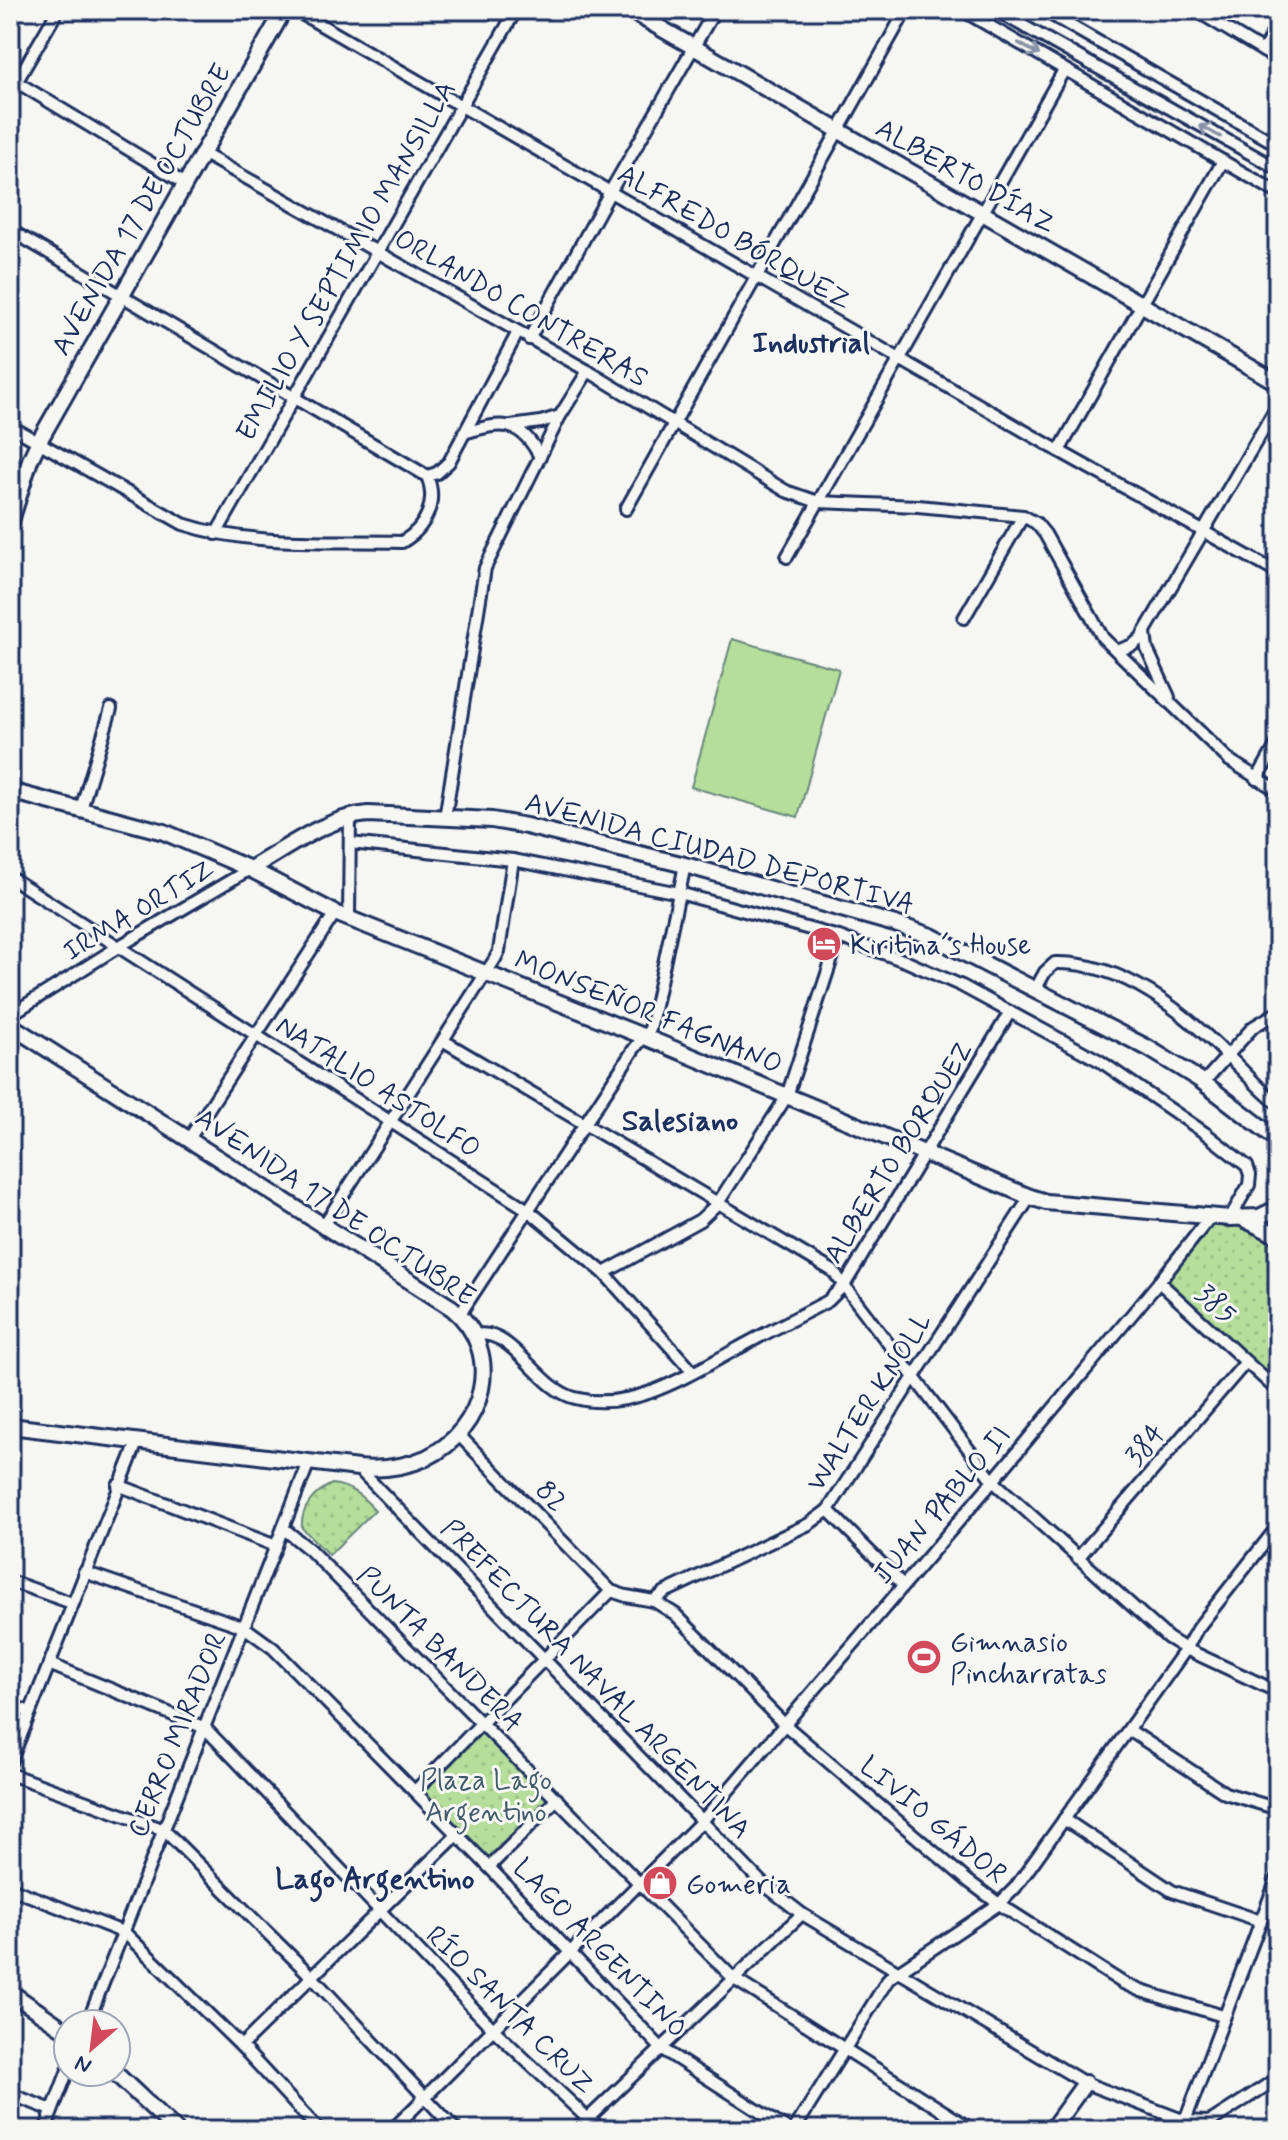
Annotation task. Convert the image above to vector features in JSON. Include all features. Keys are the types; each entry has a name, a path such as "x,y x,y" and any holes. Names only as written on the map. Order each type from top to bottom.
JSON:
{"street":[{"path":"10,93 13,80 58,10"},
{"name":"AVENIDA 17 DE OCTUBRE","path":"10,524 38,443 284,10"},
{"name":"ALFREDO BÓRQUEZ","path":"295,10 1059,451 1278,573"},
{"name":"EMILIO Y SEPTIMIO MANSILLA","path":"216,534 516,10"},
{"name":"ALBERTO DÍAZ","path":"629,10 1278,383"},
{"path":"529,339 715,10"},
{"path":"626,509 906,10"},
{"path":"962,10 1278,193"},
{"path":"995,10 1278,169"},
{"path":"1043,10 1278,145"},
{"path":"1195,10 1278,60"},
{"path":"1263,51 1278,24"},
{"path":"787,557 1064,70"},
{"path":"13,80 184,183"},
{"name":"ORLANDO CONTRERAS","path":"202,153 588,371 786,491 818,502 918,506 1023,516"},
{"path":"1059,451 1223,161"},
{"path":"10,230 427,476 433,497 415,535 402,542 248,539 183,524 14,428 10,443"},
{"path":"427,476 444,468 518,332"},
{"path":"445,818 485,568 560,416 588,371"},
{"path":"1117,651 1133,645 1145,632 1278,404"},
{"path":"464,433 494,424 511,426 560,416"},
{"path":"511,426 529,437 540,457"},
{"path":"964,618 1023,516 1036,523 1045,534 1095,627 1229,760 1278,791"},
{"path":"1145,632 1147,649 1172,704"},
{"path":"81,809 111,709"},
{"path":"1257,779 1278,742"},
{"name":"MONSEÑOR FAGNANO","path":"10,791 164,832 250,869 342,916 645,1037 1030,1197 1046,1202 1235,1218 1278,1236"},
{"name":"AVENIDA CIUDAD DEPORTIVA","path":"250,869 334,821 350,815 368,814 492,820 685,865 931,936 1148,1048 1203,1083 1278,1140"},
{"path":"189,1139 256,1035 342,916 350,815"},
{"name":"AVENIDA CIUDAD DEPORTIVA","path":"350,843 513,860 679,893 839,937 934,974 1100,1061 1183,1117 1247,1166 1249,1185 1235,1218"},
{"path":"324,1225 499,951 513,860"},
{"path":"460,1314 634,1049 645,1037 652,1022 685,865"},
{"name":"IRMA ORTIZ","path":"10,1015 250,869"},
{"name":"NATALIO ASTOLFO","path":"10,877 528,1210 604,1273 693,1372"},
{"path":"604,1273 700,1220 718,1203 787,1096 839,937"},
{"path":"1035,990 1045,972 1055,963 1070,962 1109,972 1140,987 1184,1015 1278,1104"},
{"name":"ALBERTO BORQUEZ","path":"476,1335 488,1333 497,1336 556,1391 582,1400 638,1396 693,1372 828,1301 845,1284 1010,1012"},
{"path":"1203,1083 1253,1027 1278,1012"},
{"name":"AVENIDA 17 DE OCTUBRE","path":"10,1025 460,1314 476,1335 483,1359 482,1383 472,1412 458,1434 435,1453 417,1461 384,1468 358,1468 10,1426"},
{"path":"444,1041 833,1271 993,1481 1145,1619 1186,1649 1278,1692"},
{"name":"WALTER KNOLL","path":"654,1601 665,1592 809,1524 828,1510 1030,1197"},
{"path":"1235,1218 1259,1217 1278,1208"},
{"name":"JUAN PABLO II","path":"392,2130 703,1820 993,1481 1211,1216"},
{"name":"385","path":"1159,1282 1278,1391"},
{"name":"384","path":"1078,1558 1246,1362"},
{"name":"82","path":"458,1434 611,1591"},
{"path":"10,1763 138,1440"},
{"name":"CERRO MIRADOR","path":"94,2008 309,1462"},
{"name":"PREFECTURA NAVAL ARGENTINA","path":"358,1468 762,1883 802,1914 1085,2083 1182,2126"},
{"path":"118,1485 276,1546"},
{"path":"828,1510 903,1585"},
{"path":"794,2130 889,1978 999,1904 1015,1888 1186,1649 1197,1629 1278,1526"},
{"name":"PUNTA BANDERA","path":"283,1528 310,1550 734,1979 973,2130"},
{"name":"LAGO ARGENTINO","path":"84,1572 244,1627 273,1648 489,1867 662,2049 788,2130"},
{"path":"10,1581 72,1603"},
{"path":"415,1791 611,1591 654,1601"},
{"name":"LIVIO GÁDOR","path":"654,1601 675,1614 784,1724 999,1904 1123,1983 1223,2016"},
{"name":"RÍO SANTA CRUZ","path":"49,1664 205,1728 494,2030 588,2119 604,2130"},
{"path":"10,1705 30,1712"},
{"path":"1129,1730 1217,1789 1278,1809"},
{"path":"10,1774 164,1830 312,1977 456,2130"},
{"path":"489,1867 557,1799"},
{"path":"1064,1819 1172,1891 1261,1921"},
{"path":"241,2046 457,1835"},
{"path":"1278,1876 1182,2126 1213,2120 1278,2078"},
{"path":"10,1888 125,1933 241,2046 319,2130"},
{"path":"576,2130 802,1914"},
{"path":"10,1992 52,2021"},
{"path":"1051,2130 1085,2083"},
{"path":"45,2130 61,2088"},
{"path":"131,2088 176,2130"},
{"path":"10,2094 52,2110"}],"green space":[{"path":"732,639 839,669 798,817 691,787"},
{"path":"1231,1224 1243,1226 1278,1243 1278,1385 1174,1292 1169,1283 1173,1273 1211,1228"},
{"path":"332,1484 356,1493 375,1510 329,1555 302,1528 302,1521 310,1502"},
{"name":"Plaza Lago Argentino","path":"484,1731 550,1800 489,1862 421,1790"}],"place":[{"name":"Kiritina´s House","path":"824,944"},
{"name":"Gimnasio Pincharratas","path":"924,1657"},
{"name":"Gomeria","path":"660,1883"}],"district":[{"name":"Industrial","path":"811,342"},
{"name":"Salesiano","path":"680,1120"},
{"name":"Lago Argentino","path":"375,1878"}]}
